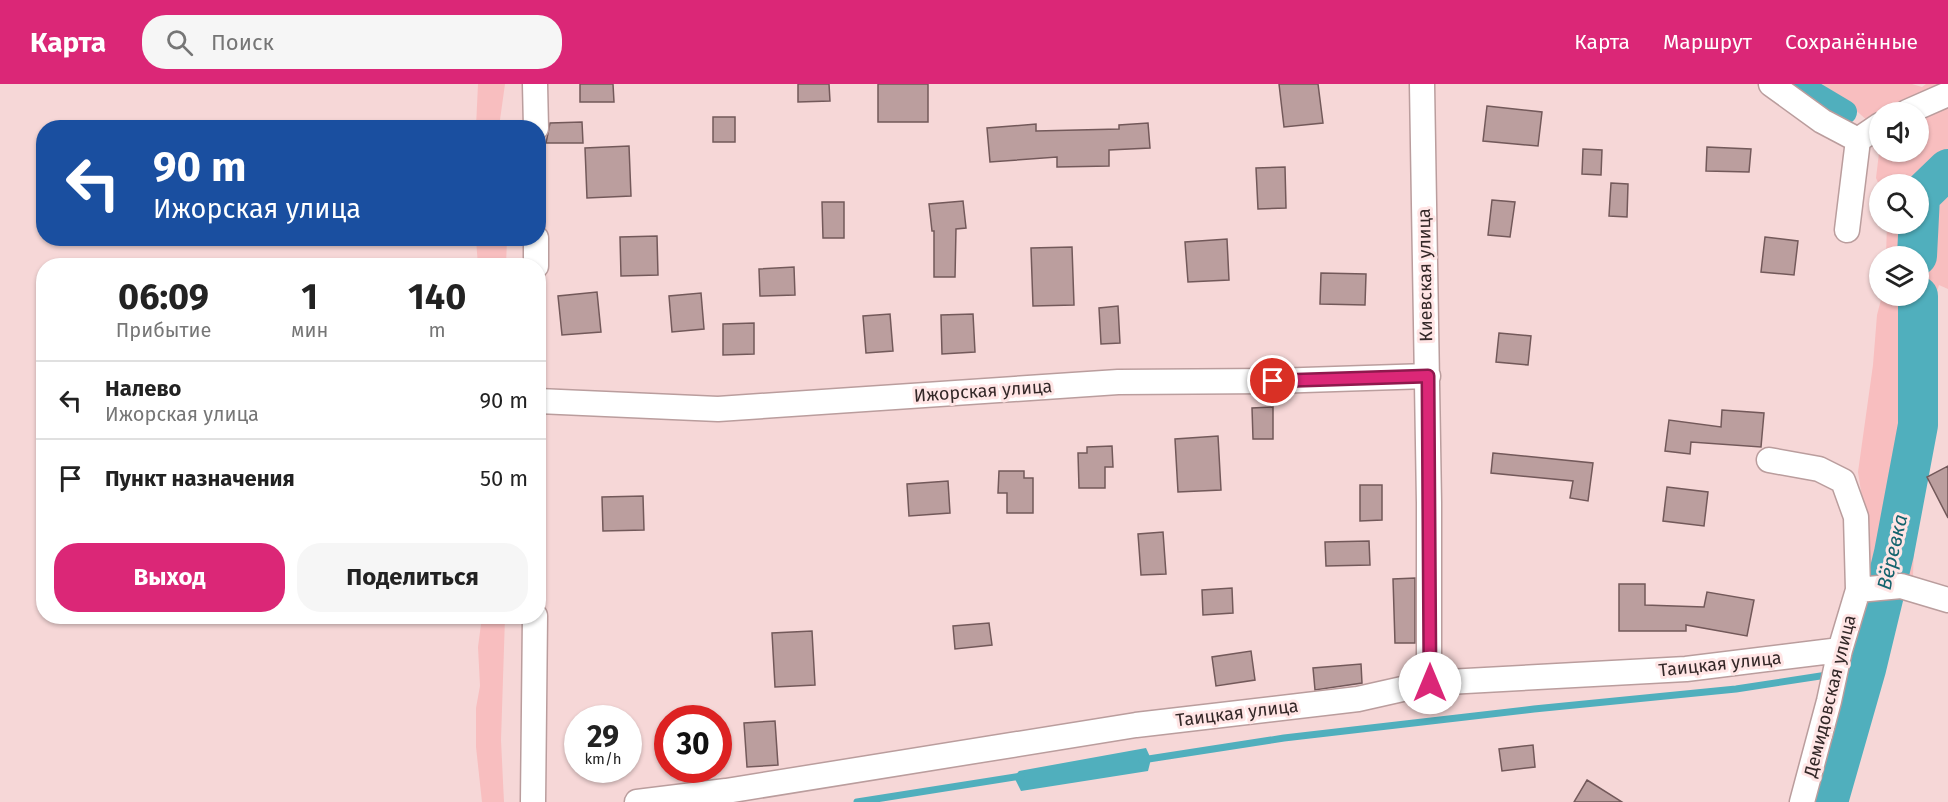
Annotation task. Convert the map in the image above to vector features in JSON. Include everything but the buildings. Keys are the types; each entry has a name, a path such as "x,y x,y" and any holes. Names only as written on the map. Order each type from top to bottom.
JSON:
{"street":[{"path":"535,84 536,120"},
{"name":"Киевская улица","path":"1422,84 1428,376 1430,683"},
{"path":"1771,84 1822,121 1858,140"},
{"path":"1929,102 1948,94"},
{"path":"1847,230 1858,140 1869,132"},
{"name":"Ижорская улица","path":"546,400 718,409 1118,382 1273,381 1428,376"},
{"name":"Демидовская улица","path":"1769,460 1819,469 1842,481 1856,517 1858,590 1840,650 1802,802"},
{"path":"1858,590 1901,586 1948,600"},
{"path":"533,802 535,624"},
{"name":"Таицкая улица","path":"637,802 726,791 1136,725 1358,699 1430,683 1686,669 1840,650"}],"shaded area":[{"path":"478,84 505,84 500,120 476,120"},
{"path":"1822,84 1912,84 1922,87 1926,84 1948,84 1948,289 1939,285 1929,318 1905,348 1904,377 1929,406 1915,533 1913,576 1880,579 1867,572 1865,517 1858,472 1879,306 1929,306 1929,246 1886,246 1887,234 1929,234 1929,174 1876,174 1878,162 1929,162 1929,102 1869,102 1869,122 1841,97"},
{"path":"477,246 507,246 506,258 477,258"},
{"path":"481,624 505,624 501,740 504,802 482,802 476,747 476,708 480,686 478,647"}],"water":[{"path":"1146,748 1151,759 1148,771 1021,791 1014,777 1019,771"}],"waterway":[{"path":"1798,84 1845,112"},
{"name":"Вёревка","path":"1918,246 1920,196 1948,169"},
{"name":"Вёревка","path":"1828,802 1866,669 1894,553 1918,425 1918,306"},
{"path":"1142,760 1284,738 1534,709 1736,689 1866,669"},
{"path":"857,802 1021,776"}],"route":[{"path":"1273,381 1428,376 1430,683"}]}
